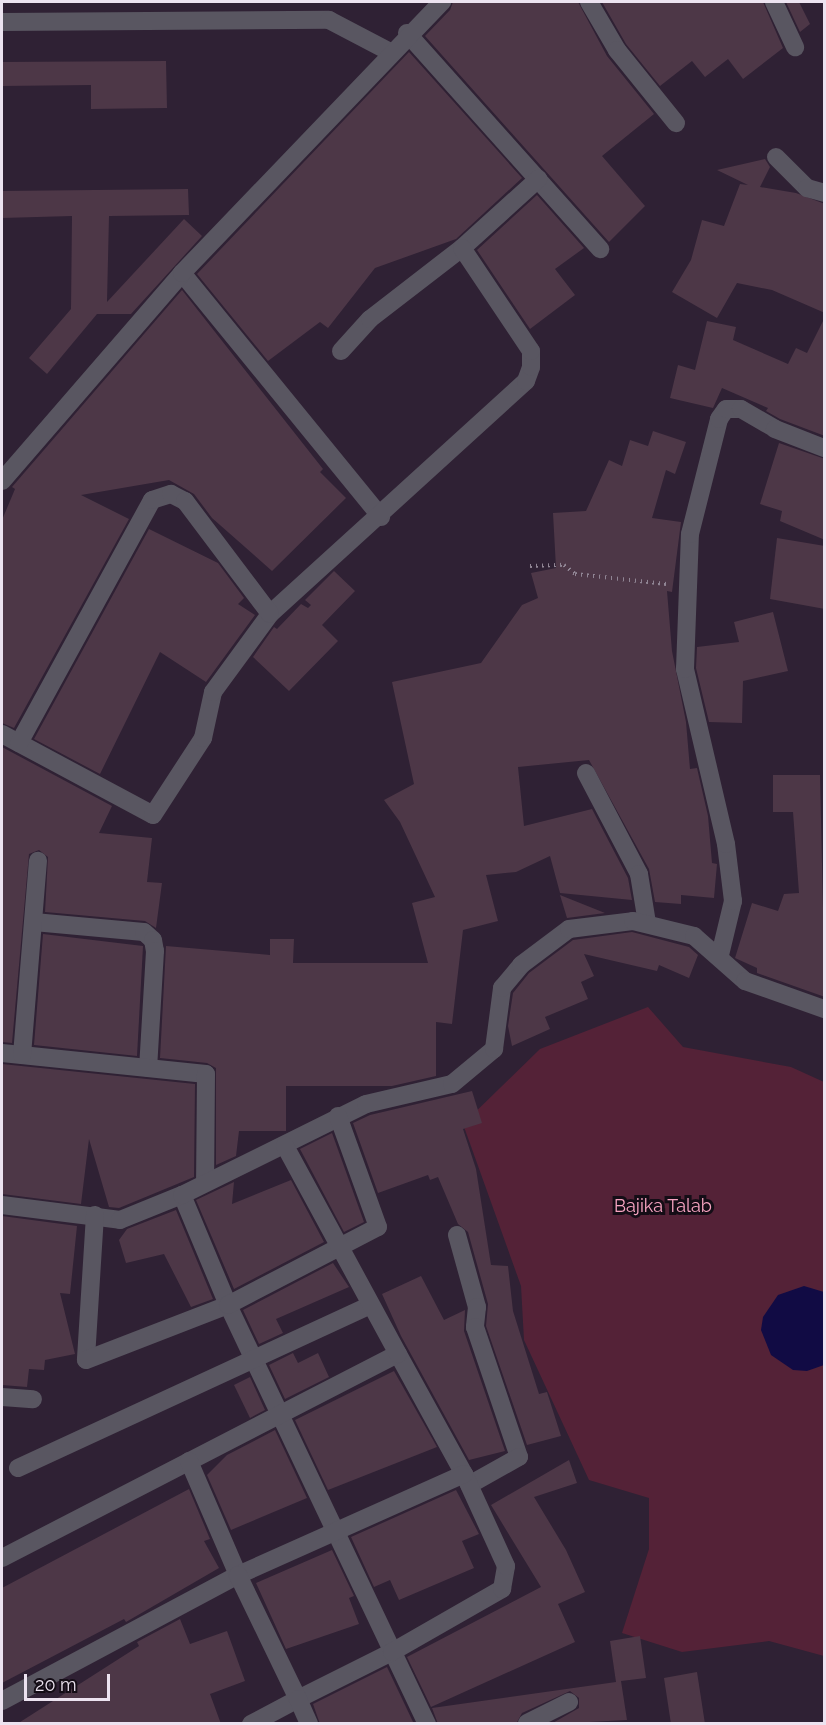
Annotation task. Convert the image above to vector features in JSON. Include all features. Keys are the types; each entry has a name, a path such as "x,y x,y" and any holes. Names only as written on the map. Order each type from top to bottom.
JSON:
{"street":[{"path":"2,481 182,273 407,33 442,2"},
{"path":"589,2 617,50 676,123"},
{"path":"774,2 795,47"},
{"path":"2,22 329,20 390,52"},
{"path":"407,33 600,249"},
{"path":"776,157 807,188 825,193"},
{"path":"341,351 370,319 462,248 538,178"},
{"path":"2,734 153,815 203,738 213,692 270,614 381,517 526,381 531,367 531,351 462,248"},
{"path":"182,273 381,517"},
{"path":"720,955 733,901 726,844 685,669 685,585 690,534 719,419 726,409 741,409 775,429 825,448"},
{"path":"19,743 152,500 171,494 185,501 270,614"},
{"path":"586,773 639,874 646,923"},
{"path":"22,1055 38,861"},
{"path":"2,1205 95,1215 120,1220 182,1195 205,1181 285,1146 338,1116 366,1104 452,1084 494,1049 502,988 521,965 569,929 633,921 694,936 720,955 745,981 825,1008"},
{"path":"34,922 144,932 153,940 155,951 148,1068"},
{"path":"2,1053 206,1074 205,1181"},
{"path":"95,1215 86,1360 228,1305 378,1227 338,1116"},
{"path":"251,1724 392,1652 502,1589 506,1583 506,1566 466,1480 398,1354 369,1306 343,1247 285,1146"},
{"path":"182,1195 228,1305 427,1724"},
{"path":"2,1701 238,1575 334,1530 466,1480 519,1457 475,1327 477,1307 457,1234"},
{"path":"18,1468 256,1361 369,1306"},
{"path":"2,1558 280,1412 398,1354"},
{"path":"2,1397 33,1399"},
{"path":"189,1461 238,1575 309,1724"},
{"path":"526,1723 569,1702"}],"path":[{"path":"530,566 564,565 575,574 685,585"}],"green space":[{"name":"Bajika Talab","path":"648,1007 683,1047 791,1067 824,1082 824,1656 769,1641 682,1652 622,1633 649,1549 649,1498 589,1480 524,1340 521,1286 463,1124 540,1049"}],"shaded area":[{"path":"804,1286 824,1292 824,1365 807,1371 793,1370 771,1355 761,1330 763,1317 778,1295"}],"building":[{"path":"453,2 578,2 607,56 654,114 602,156 645,206 609,242 425,36 450,10"},
{"path":"602,2 763,2 783,48 743,79 728,59 705,77 692,61 660,86 626,44"},
{"path":"786,2 799,2 810,24 800,32"},
{"path":"409,52 522,178 456,239 375,268 328,328 320,322 268,361 197,274"},
{"path":"166,61 167,108 91,109 91,85 2,86 2,62"},
{"path":"765,159 770,167 760,187 796,193 825,204 825,313 772,290 737,283 717,318 672,292 691,260 702,220 724,226 740,184 748,185 717,170"},
{"path":"188,189 189,215 109,216 107,302 184,219 202,236 131,314 97,314 47,374 29,358 71,309 72,216 2,218 2,191"},
{"path":"537,195 584,248 555,269 575,295 530,329 477,250"},
{"path":"182,290 323,469 320,472 346,498 272,571 212,518 194,494 169,480 81,495 129,519 14,728 2,723 2,520 15,489 12,487"},
{"path":"825,317 825,436 780,419 766,411 768,408 722,388 713,408 670,398 678,365 695,370 707,321 736,327 733,340 788,364 796,348 807,353"},
{"path":"653,431 686,442 675,474 666,470 652,518 681,522 672,592 667,591 672,651 686,722 690,769 697,768 708,816 712,863 717,864 714,898 681,895 681,904 655,902 649,869 589,760 518,767 524,826 592,809 628,878 632,900 560,893 550,856 516,872 486,875 498,921 463,930 452,1024 436,1022 436,1076 392,1086 286,1086 286,1131 239,1131 236,1156 216,1165 216,1068 207,1063 160,1058 166,946 270,955 270,939 294,939 293,963 428,963 412,903 435,897 400,822 384,800 414,784 392,682 481,663 522,605 538,598 531,573 556,568 553,513 586,511 609,460 622,466 630,440 648,446"},
{"path":"779,443 825,459 825,540 780,521 782,511 760,504"},
{"path":"149,529 218,563 244,598 238,604 255,615 206,682 160,652 100,774 34,739"},
{"path":"777,538 825,546 825,609 770,599"},
{"path":"334,571 355,591 322,625 338,641 289,691 253,657 274,627 277,629 301,604 308,608 311,605 305,600"},
{"path":"773,612 788,671 743,681 742,723 709,722 696,668 697,647 739,642 734,622"},
{"path":"2,747 112,806 99,833 152,838 147,882 162,883 156,928 145,921 45,912 48,857 39,850 29,854 12,1043 2,1042"},
{"path":"773,775 820,775 825,997 757,973 757,968 735,958 752,903 778,911 784,894 799,893 793,812 773,812"},
{"path":"560,895 605,913 567,918"},
{"path":"632,932 689,947 698,955 689,978 659,965 657,971 584,954 594,976 581,982 588,999 545,1017 550,1029 512,1046 508,1026 513,993 529,973 573,940"},
{"path":"43,934 143,946 137,1056 34,1045"},
{"path":"2,1064 195,1084 194,1177 119,1208 109,1207 89,1139 81,1204 2,1194"},
{"path":"472,1091 482,1123 463,1129 476,1169 491,1265 508,1266 513,1311 539,1394 547,1392 561,1436 527,1445 486,1326 488,1304 468,1232 458,1224 438,1177 430,1180 428,1175 378,1193 353,1123 370,1115"},
{"path":"332,1133 364,1222 344,1232 300,1149"},
{"path":"291,1180 324,1242 234,1289 196,1200 234,1182 232,1204"},
{"path":"176,1210 213,1299 191,1307 164,1254 126,1263 119,1240 127,1229"},
{"path":"2,1216 77,1226 70,1294 60,1293 75,1354 45,1360 44,1370 29,1369 27,1387 2,1385"},
{"path":"333,1263 349,1287 276,1319 283,1333 259,1344 243,1310"},
{"path":"421,1276 444,1320 465,1310 464,1331 505,1451 469,1460 401,1336 382,1294"},
{"path":"293,1353 298,1363 318,1353 329,1377 285,1399 269,1365"},
{"path":"394,1371 437,1447 328,1490 295,1420"},
{"path":"250,1377 265,1410 250,1418 234,1385"},
{"path":"275,1430 307,1498 231,1530 207,1475 227,1455"},
{"path":"569,1460 577,1483 534,1497 566,1550 585,1592 558,1604 575,1642 431,1707 407,1657 541,1587 491,1505"},
{"path":"189,1489 210,1539 204,1541 219,1568 126,1622 124,1619 2,1683 2,1588"},
{"path":"456,1490 479,1534 462,1541 474,1568 399,1600 390,1580 374,1587 351,1537"},
{"path":"332,1550 354,1596 349,1598 359,1624 286,1649 256,1583"},
{"path":"180,1619 190,1644 227,1631 245,1681 210,1694 221,1724 17,1724 139,1646 137,1642"},
{"path":"640,1636 646,1678 621,1681 627,1720 551,1724 579,1708 579,1698 570,1691 522,1713 516,1724 438,1724 432,1708 616,1682 610,1641"},
{"path":"387,1667 414,1724 320,1724 313,1704"},
{"path":"697,1672 705,1724 671,1724 664,1678"}]}
